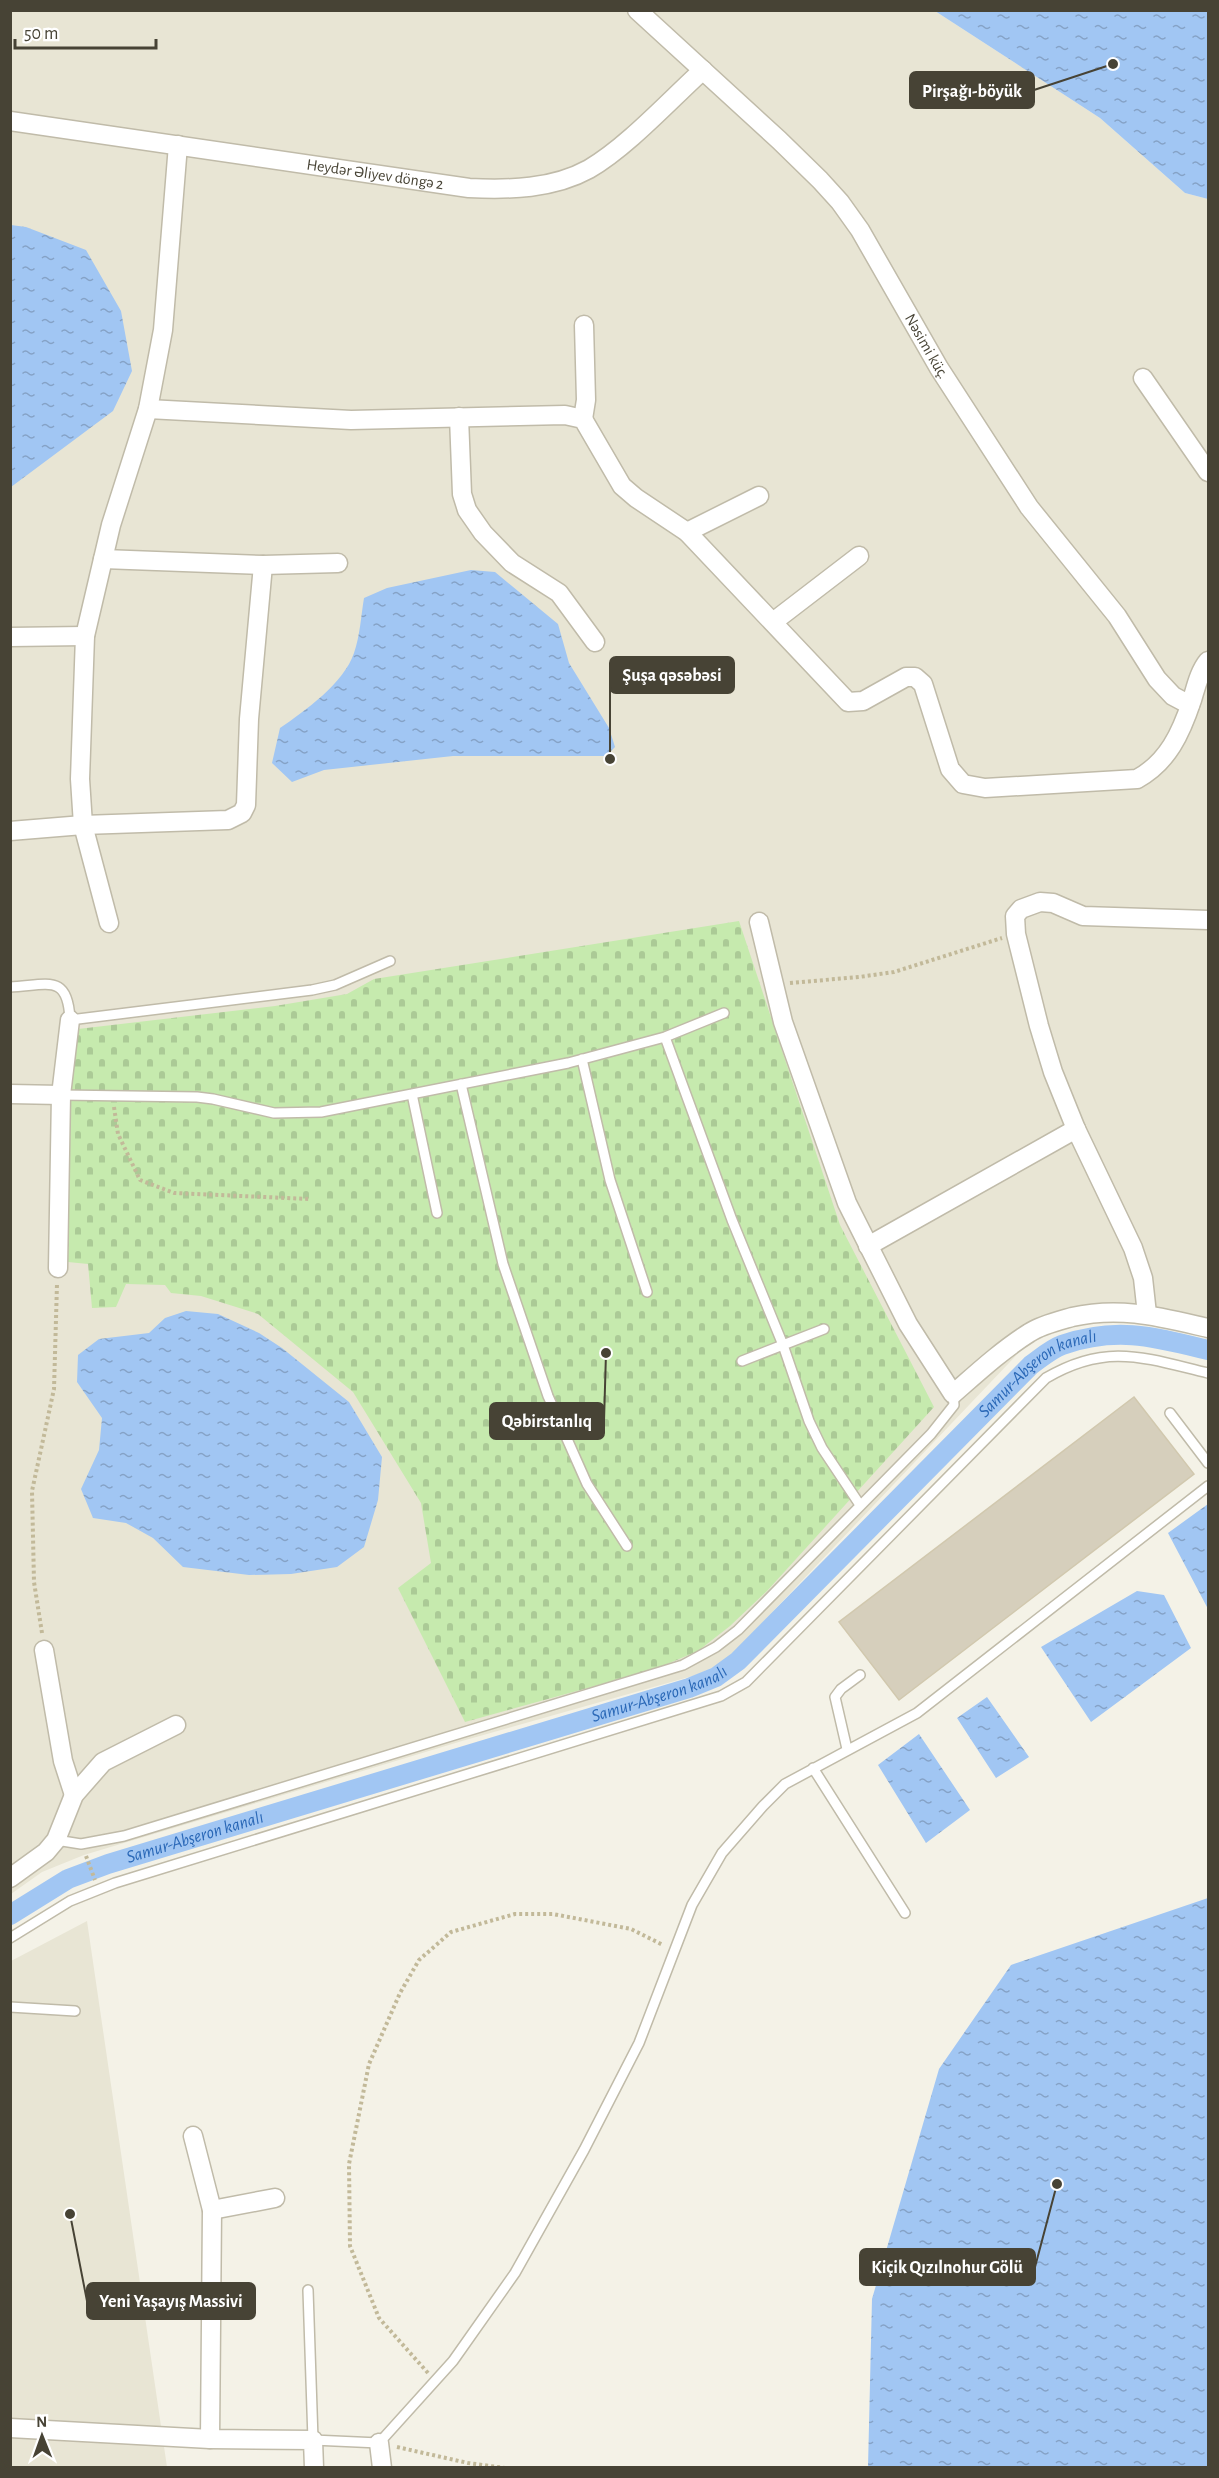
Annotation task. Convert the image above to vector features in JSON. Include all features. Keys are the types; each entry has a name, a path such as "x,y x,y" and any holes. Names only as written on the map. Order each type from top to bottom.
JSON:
{"street":[{"name":"Nəsimi küç.","path":"637,10 820,180 840,202 860,230 939,368 1029,507 1117,616 1157,679 1173,696 1190,705"},
{"name":"Heydər Əliyev döngə 2","path":"10,121 469,188 510,190 570,177 589,169 616,149 703,70"},
{"path":"109,924 83,825 80,779 85,636 111,525 148,409 163,330 178,146"},
{"path":"584,325 586,400 583,419 622,486 687,532 848,702 862,702 906,677 915,677 923,684 950,768 963,784 985,788 1137,779 1153,771 1167,756 1190,705 1199,677 1209,661"},
{"path":"1143,378 1209,472"},
{"path":"148,409 351,420 566,415 583,419"},
{"path":"459,417 462,494 466,510 483,533 512,563 559,593 595,642"},
{"path":"687,532 759,496"},
{"path":"773,622 859,556"},
{"path":"103,559 263,565 338,563"},
{"path":"10,831 83,825 228,820 242,813 246,805 249,719 263,565"},
{"path":"10,637 85,636"},
{"path":"1147,1314 1143,1278 1133,1248 1076,1129 1050,1062 1016,934 1015,916 1022,909 1040,902 1053,903 1083,916 1209,920"},
{"path":"759,922 783,1022 847,1203 908,1324 953,1394 1031,1332 1060,1320 1096,1312 1147,1314 1209,1328"},
{"path":"58,1268 61,1095 70,1020"},
{"path":"10,1094 61,1095"},
{"path":"868,1246 1076,1129"},
{"path":"44,1650 63,1761 74,1795"},
{"path":"10,1878 46,1852 56,1840 74,1795 103,1762 176,1725"},
{"path":"192,2136 212,2210 210,2439"},
{"path":"212,2210 275,2198"},
{"path":"10,2428 210,2439 313,2440 314,2468"},
{"path":"379,2443 382,2468"}],"lane":[{"path":"10,987 51,984 61,988 69,998 70,1020 312,990 335,985 390,961"},
{"path":"61,1095 197,1097 274,1113 321,1112 582,1059 665,1037 724,1013"},
{"path":"665,1037 732,1220 783,1345 809,1421 822,1448 860,1505"},
{"path":"582,1059 610,1180 647,1292"},
{"path":"461,1084 503,1264 548,1396 587,1484 627,1546"},
{"path":"412,1094 437,1213"},
{"path":"742,1361 824,1329"},
{"path":"10,1938 43,1916 98,1888 721,1696 746,1682 1046,1378 1067,1365 1110,1356 1137,1356 1209,1373"},
{"path":"56,1840 81,1844 123,1836 683,1665 716,1647 738,1630 946,1416 954,1405 953,1394"},
{"path":"1170,1413 1209,1463"},
{"path":"308,2290 313,2440 379,2443 453,2361 514,2273 578,2160 639,2043 673,1949 692,1905 722,1853 785,1784 917,1713 1209,1486"},
{"path":"847,1749 835,1697 841,1689 860,1675"},
{"path":"813,1768 904,1913"},
{"path":"10,2007 75,2011"}],"path":[{"path":"774,984 894,972 1016,934"},
{"path":"112,1097 118,1134 141,1180 174,1193 309,1199"},
{"path":"44,1650 34,1582 32,1491 54,1389 58,1268"},
{"path":"81,1844 98,1888"},
{"path":"434,2380 379,2318 350,2246 349,2164 369,2064 405,1984 419,1959 451,1932 515,1914 553,1914 631,1929 673,1949"},
{"path":"379,2443 468,2463 506,2468"}],"shaded area":[{"path":"11,11 935,11 1100,118 1185,193 1208,199 1208,1335 1119,1319 1073,1323 1029,1342 738,1648 720,1664 696,1675 462,1741 84,1855 42,1872 11,1894"},
{"path":"87,1921 167,2467 11,2468 11,1961"}],"green space":[{"path":"739,921 840,1225 934,1407 767,1591 730,1626 698,1651 653,1670 465,1722 398,1588 431,1563 421,1503 353,1392 258,1314 201,1296 171,1293 165,1285 126,1284 116,1307 92,1308 88,1264 68,1262 69,1106 78,1029 275,1006 347,994 374,979"}],"water":[{"path":"935,11 1208,11 1208,199 1185,193 1100,118"},
{"path":"11,225 26,227 86,250 121,311 132,371 113,411 11,487"},
{"path":"471,570 495,572 558,624 569,663 609,728 615,747 606,756 453,756 324,770 292,782 272,763 280,728 323,695 342,675 358,640 364,598 387,588"},
{"path":"186,1311 218,1314 259,1333 282,1348 349,1402 382,1457 378,1500 364,1547 337,1567 291,1574 249,1575 183,1567 153,1538 126,1523 93,1518 81,1489 99,1450 102,1418 77,1382 78,1355 99,1339 149,1333 165,1318"},
{"path":"1208,1504 1208,1609 1168,1533"},
{"path":"1137,1591 1164,1595 1191,1648 1091,1722 1041,1647"},
{"path":"987,1697 1029,1757 996,1778 957,1718"},
{"path":"919,1734 970,1810 926,1843 878,1765"},
{"path":"1208,1898 1208,2467 868,2467 872,2299 939,2069 1011,1965"}],"building":[{"path":"1134,1397 1194,1474 899,1700 839,1622"}],"waterway":[{"name":"Samur-Abşeron kanalı","path":"10,1915 68,1879 108,1864 689,1688 716,1677 738,1661 1031,1365 1050,1351 1082,1339 1118,1335 1153,1338 1208,1350"}],"place":[{"name":"Pirşağı-böyük","path":"1113,64"},
{"name":"Şuşa qəsəbəsi","path":"610,759"},
{"name":"Qəbirstanlıq","path":"606,1353"},
{"name":"Kiçik Qızılnohur Gölü","path":"1057,2184"},
{"name":"Yeni Yaşayış Massivi","path":"70,2214"}]}
